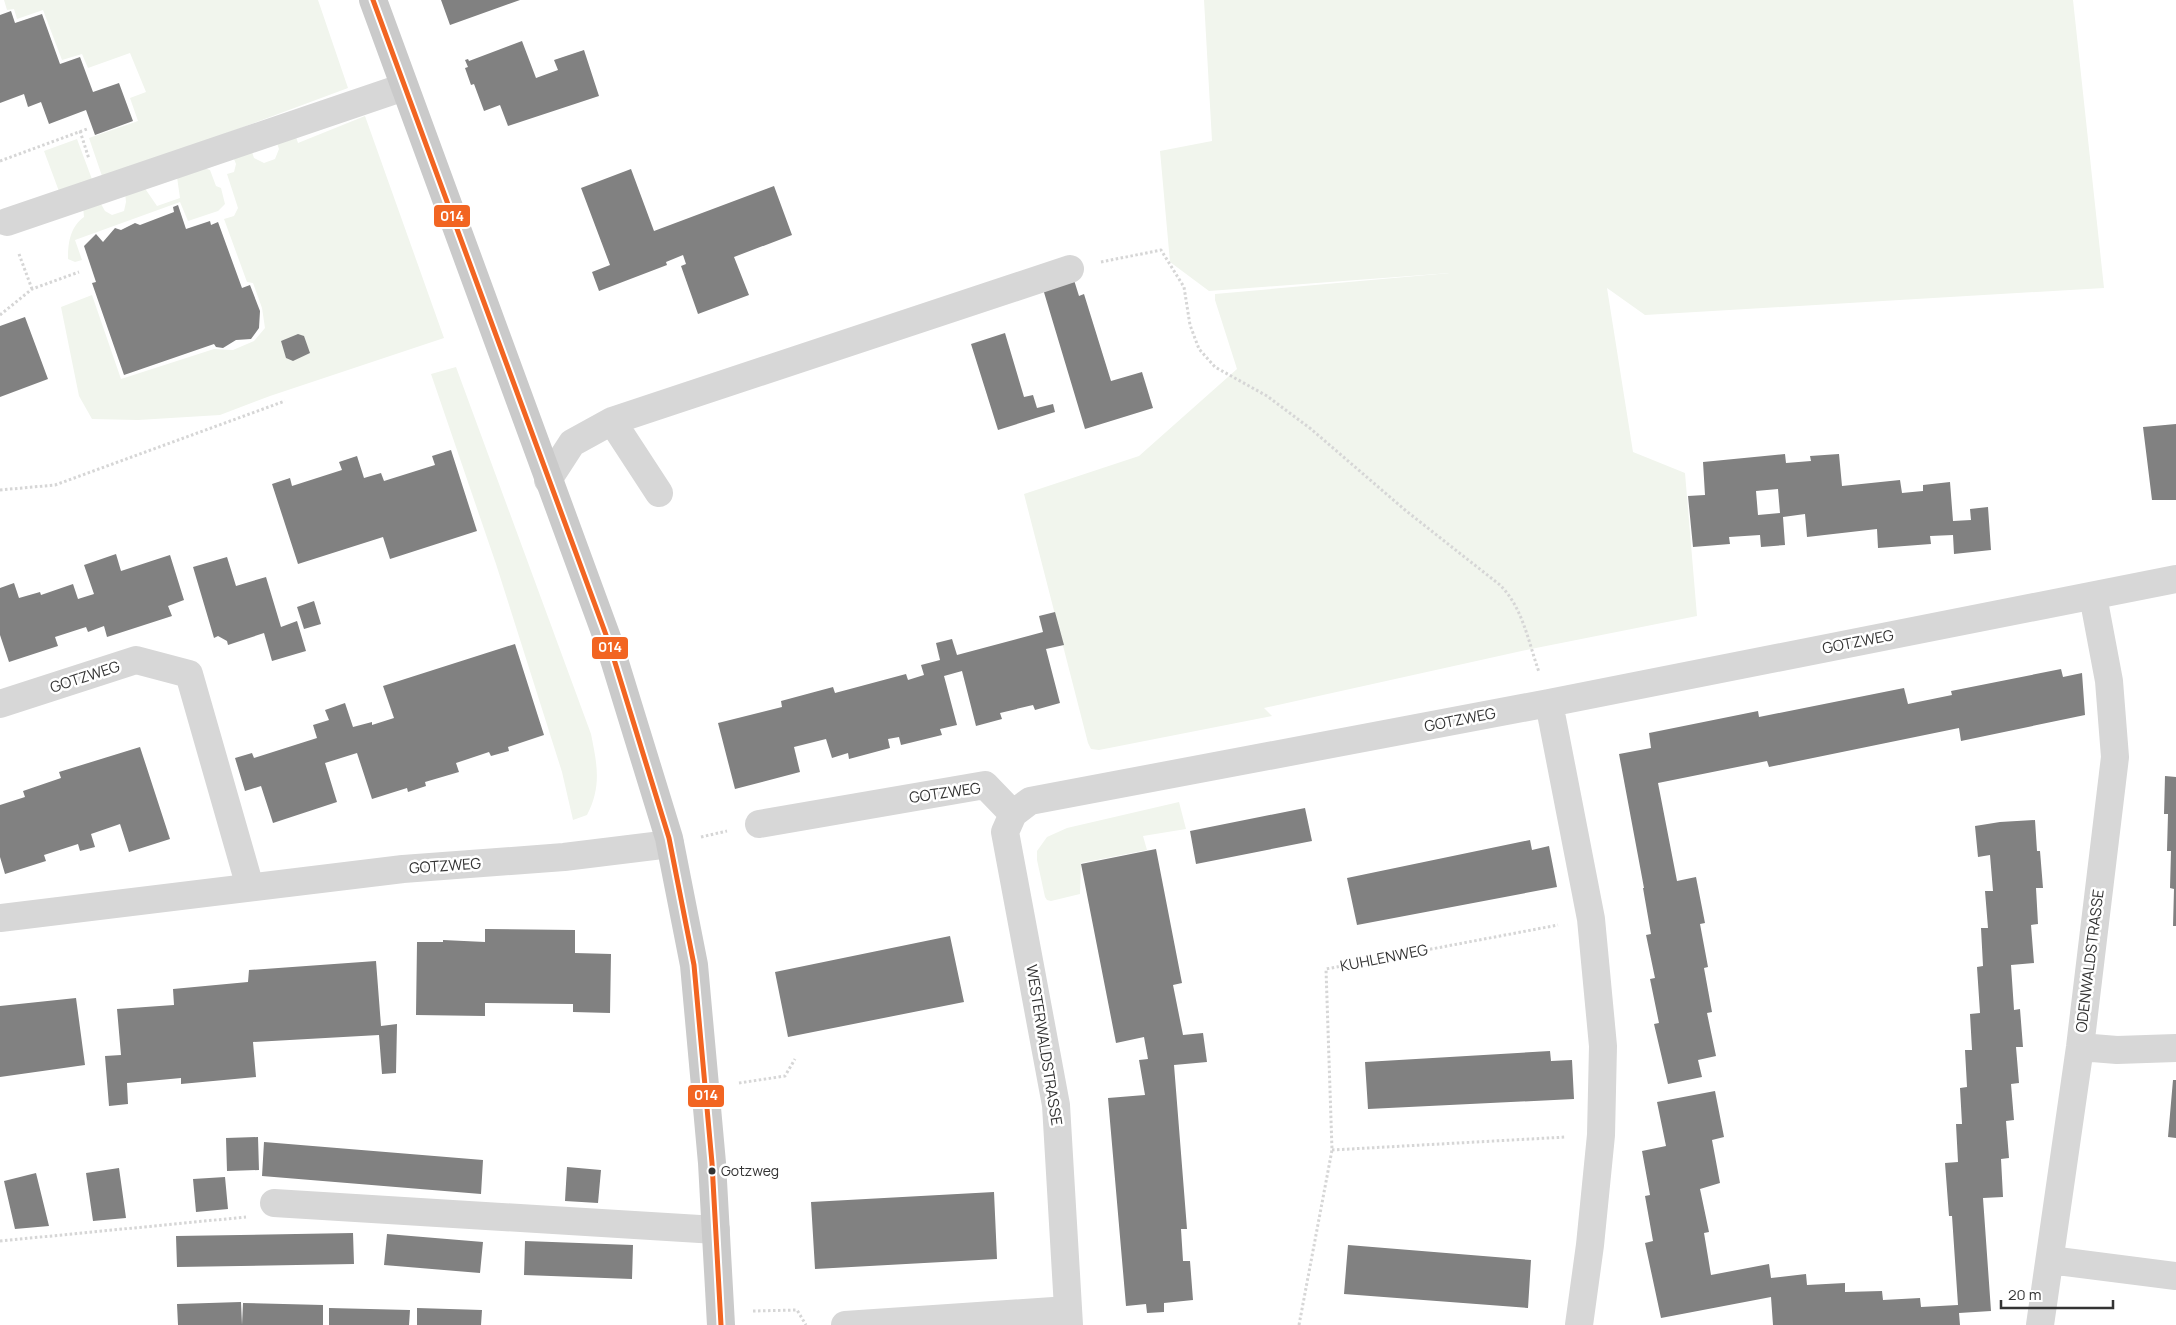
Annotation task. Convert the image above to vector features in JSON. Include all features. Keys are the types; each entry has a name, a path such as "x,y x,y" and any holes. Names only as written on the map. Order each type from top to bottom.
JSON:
{"main road":[{"path":"373,0 609,643 670,844 694,965 706,1087 721,1318"}],"street":[{"path":"7,222 404,87"},
{"path":"548,480 572,443 612,421 1070,269"},
{"path":"612,421 660,493"},
{"name":"GOTZWEG","path":"759,824 985,785 1013,814 1030,800 1549,703 2176,579"},
{"name":"ODENWALDSTRASSE","path":"2040,1325 2080,1047 2115,757 2109,681 2093,596"},
{"name":"GOTZWEG","path":"0,704 136,660 189,674 250,887"},
{"path":"1549,703 1591,919 1603,1046 1601,1135 1590,1245 1579,1325"},
{"name":"WESTERWALDSTRASSE","path":"846,1325 1069,1318 1056,1105 1006,832 1013,814"},
{"name":"GOTZWEG","path":"0,918 403,869 613,853 670,844"},
{"path":"2080,1047 2117,1050 2176,1048"},
{"path":"274,1203 716,1230"},
{"path":"2050,1260 2176,1276"}],"path":[{"path":"0,161 87,129"},
{"path":"1070,269 1161,250 1184,286 1190,325 1199,349 1215,367 1266,396 1311,429 1404,510 1485,573 1511,596 1519,611 1549,703"},
{"path":"0,315 32,289 79,272"},
{"path":"0,490 55,485 285,401"},
{"path":"670,844 759,824"},
{"name":"KUHLENWEG","path":"1299,1325 1332,1150 1326,969 1591,919"},
{"path":"706,1087 785,1076 795,1059"},
{"path":"1332,1150 1601,1135"},
{"path":"0,1241 262,1216 274,1203"},
{"path":"721,1318 796,1310 806,1325"}],"shaded area":[{"path":"4,0 318,0 348,88 103,179 89,138 138,121 130,98 146,92 130,53 88,68 82,54 62,60 43,10 17,19 14,9 7,10"},
{"path":"1204,0 2073,0 2104,288 1645,315 1607,288 1633,452 1685,473 1697,616 1531,649 1264,708 1272,716 1099,750 1091,749 1024,494 1139,456 1237,369 1215,300 1215,294 1450,273 1209,291 1170,262 1160,151 1212,141"},
{"path":"365,116 444,338 270,396 220,415 138,420 92,419 79,396 61,307 92,295 121,379 214,349 233,350 254,341 265,328 262,308 253,283 247,282 224,219 234,216 238,208 227,174 234,172 236,164 234,159 252,152 254,158 264,163 275,159 279,149 277,143 296,137 298,143"},
{"path":"77,139 93,182 60,194 44,151"},
{"path":"204,168 210,170 216,186 221,188 225,204 218,211 188,221 180,202 75,240 82,260 75,262 68,259 73,230 84,217 83,206 101,204 105,211 112,215 124,211 126,202 125,192 144,187 157,206 180,198 177,177"},
{"path":"456,367 591,734 597,775 595,794 587,815 573,820 562,772 496,564 431,374"},
{"path":"1179,802 1186,829 1143,836 1147,850 1081,863 1080,894 1051,901 1047,900 1037,860 1037,851 1047,837 1067,828"}],"building":[{"path":"441,0 520,0 450,25"},
{"path":"11,11 15,23 42,14 60,64 80,57 93,92 119,83 133,121 95,135 86,110 49,124 41,102 28,107 24,94 0,103 0,15"},
{"path":"522,41 536,78 558,70 554,60 584,50 599,96 508,126 500,105 484,111 474,84 471,85 465,68 468,67 465,60 468,59 469,61"},
{"path":"631,169 654,231 774,186 792,235 734,257 749,295 698,314 681,266 686,264 683,255 666,262 667,265 599,291 592,272 610,265 581,188"},
{"path":"178,205 186,229 210,221 211,225 218,222 242,288 250,285 260,311 259,328 251,339 236,340 223,348 216,347 214,344 124,375 92,283 96,282 84,246 96,234 103,242 115,228 121,230 135,223 140,225 174,212 173,207"},
{"path":"1074,280 1079,296 1084,294 1111,381 1142,372 1153,408 1085,429 1043,289"},
{"path":"25,317 48,379 0,397 0,326"},
{"path":"1005,333 1024,397 1033,395 1037,408 1053,404 1055,412 998,430 971,344"},
{"path":"298,334 304,336 310,353 293,361 286,358 281,341"},
{"path":"2176,424 2176,500 2152,500 2143,427"},
{"path":"451,450 477,531 390,559 383,537 298,564 272,484 290,478 292,486 342,470 339,462 357,456 364,478 381,473 384,481 435,465 432,456"},
{"path":"1785,454 1786,463 1811,461 1810,456 1839,454 1842,486 1900,480 1902,493 1923,491 1923,485 1950,482 1953,521 1971,520 1970,509 1988,507 1991,550 1954,554 1953,535 1930,536 1931,544 1878,548 1877,529 1807,537 1805,514 1783,517 1785,545 1761,547 1760,535 1729,537 1730,544 1693,547 1688,496 1705,495 1703,462","holes":["1778,489 1780,513 1758,515 1756,491"]},
{"path":"116,554 121,571 170,555 184,600 168,606 172,616 107,637 104,626 88,632 86,627 55,637 58,646 9,662 0,635 0,588 14,583 19,598 40,592 41,595 73,584 78,599 94,594 84,565"},
{"path":"227,557 236,586 266,577 281,627 297,621 306,651 272,661 264,633 228,645 227,641 218,636 214,638 193,567"},
{"path":"314,601 321,624 304,629 297,607"},
{"path":"1055,612 1064,645 1046,649 1060,703 1035,710 1033,705 1000,713 1002,719 976,726 962,671 944,676 957,725 940,729 942,735 901,745 899,737 888,739 890,748 849,759 848,753 832,758 826,739 794,747 800,772 735,789 718,723 782,707 781,701 833,687 835,693 906,674 908,680 924,675 921,665 940,660 936,643 952,639 957,655 1043,632 1039,616"},
{"path":"515,644 544,735 508,747 509,751 491,756 489,752 456,763 459,772 425,782 426,786 408,792 407,788 372,799 357,753 325,763 337,802 273,823 261,786 245,791 235,758 252,753 254,758 317,738 313,725 329,720 325,710 345,703 353,727 372,722 372,725 394,718 383,686"},
{"path":"2061,669 2063,677 2082,673 2085,715 1961,741 1959,728 1769,767 1767,761 1658,783 1677,881 1696,877 1705,923 1700,924 1708,967 1704,968 1712,1012 1707,1013 1716,1056 1698,1060 1702,1077 1668,1084 1654,1024 1659,1023 1650,979 1655,978 1646,935 1651,934 1619,754 1651,748 1649,733 1758,711 1759,717 1904,688 1908,704 1952,695 1951,691"},
{"path":"140,747 170,839 129,852 120,824 91,834 95,847 80,851 78,844 44,855 46,861 5,874 0,857 0,805 25,797 23,791 61,778 59,772"},
{"path":"2165,776 2176,777 2176,926 2173,926 2174,889 2170,888 2171,851 2167,851 2168,814 2164,814"},
{"path":"1305,808 1312,841 1196,864 1190,831"},
{"path":"2035,820 2037,851 2040,851 2043,888 2036,888 2038,924 2031,925 2034,963 2011,965 2014,1010 2020,1009 2023,1047 2016,1047 2019,1083 2011,1084 2014,1120 2006,1121 2009,1158 2001,1159 2003,1197 1983,1198 1991,1311 1959,1313 1960,1325 1773,1325 1771,1297 1661,1318 1645,1243 1653,1241 1645,1196 1650,1195 1642,1151 1666,1146 1657,1102 1715,1091 1724,1137 1712,1140 1720,1183 1700,1189 1709,1232 1704,1233 1711,1275 1769,1264 1771,1278 1806,1274 1807,1285 1845,1283 1845,1292 1882,1291 1883,1300 1920,1298 1921,1307 1958,1305 1952,1216 1949,1216 1945,1163 1958,1162 1956,1124 1962,1124 1960,1088 1967,1087 1965,1050 1972,1050 1970,1014 1980,1013 1977,967 1983,966 1981,928 1988,928 1985,891 1993,891 1990,855 1978,857 1975,826"},
{"path":"1530,840 1532,850 1549,846 1557,887 1357,925 1347,878"},
{"path":"1156,849 1182,983 1173,985 1183,1035 1203,1033 1207,1062 1174,1065 1187,1229 1181,1229 1183,1261 1190,1261 1193,1300 1164,1303 1164,1312 1147,1313 1146,1304 1126,1306 1108,1098 1145,1095 1139,1060 1148,1059 1144,1037 1116,1043 1081,864"},
{"path":"485,929 575,930 575,953 611,954 610,1013 573,1012 573,1004 485,1003 485,1016 416,1015 417,942 443,942 443,940 485,942"},
{"path":"950,936 964,1002 788,1037 775,972"},
{"path":"376,961 381,1026 397,1024 396,1073 382,1074 379,1035 253,1042 256,1077 181,1084 181,1078 127,1083 128,1104 109,1106 105,1056 121,1055 117,1009 174,1005 173,989 248,982 249,970"},
{"path":"76,998 85,1065 0,1077 0,1006"},
{"path":"1550,1051 1551,1061 1572,1060 1574,1099 1368,1109 1365,1062"},
{"path":"2173,1080 2176,1080 2176,1138 2168,1137"},
{"path":"258,1137 259,1170 227,1171 226,1138"},
{"path":"264,1142 483,1160 481,1194 262,1176"},
{"path":"567,1167 601,1170 598,1203 565,1201"},
{"path":"119,1168 126,1218 93,1221 86,1173"},
{"path":"36,1173 49,1226 15,1229 4,1181"},
{"path":"225,1177 228,1209 196,1212 193,1179"},
{"path":"994,1192 997,1259 815,1269 811,1202"},
{"path":"353,1233 354,1264 177,1267 176,1236"},
{"path":"387,1234 483,1242 480,1273 384,1265"},
{"path":"525,1241 633,1245 632,1279 524,1275"},
{"path":"1348,1245 1531,1260 1528,1308 1344,1294"},
{"path":"241,1302 242,1325 178,1325 177,1304"},
{"path":"243,1303 323,1305 323,1325 242,1325"},
{"path":"329,1308 410,1310 409,1325 329,1325"},
{"path":"417,1308 482,1310 481,1325 417,1325"}],"transit line":[{"name":"014","path":"373,0 609,643 669,838 694,965 712,1163 721,1325"}],"place":[{"name":"Gotzweg","path":"712,1171"}]}
